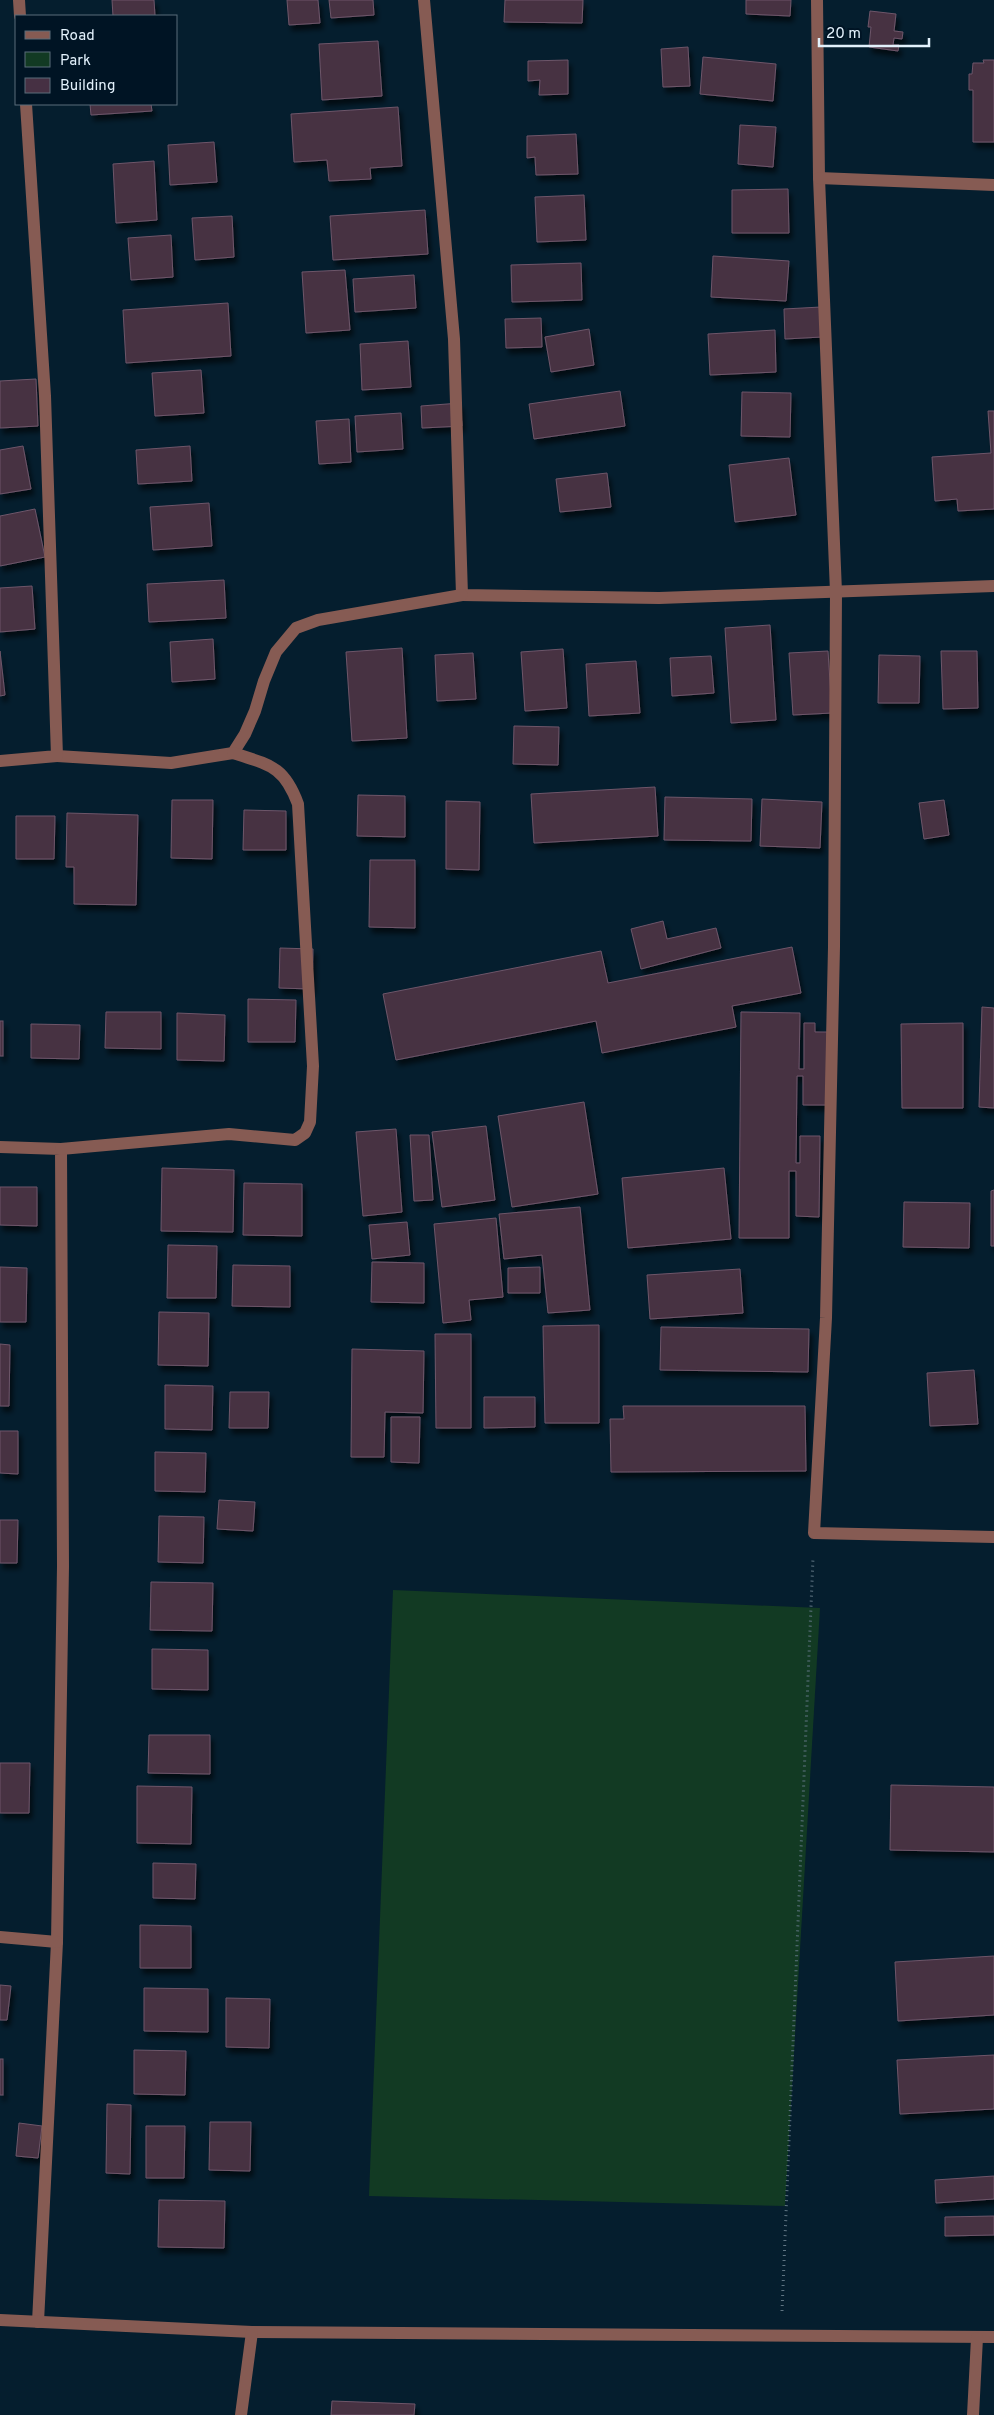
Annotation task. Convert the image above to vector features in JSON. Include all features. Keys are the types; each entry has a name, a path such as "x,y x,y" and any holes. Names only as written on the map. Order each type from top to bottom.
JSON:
{"street":[{"path":"20,0 20,15"},
{"path":"424,0 454,339 462,594"},
{"path":"817,0 819,178 836,592 834,947 826,1308 814,1533 994,1537"},
{"path":"26,105 45,396 56,756"},
{"path":"819,178 994,185"},
{"path":"233,753 245,734 255,711 264,681 276,652 296,628 318,620 462,594 659,598 994,586"},
{"path":"0,761 56,756 170,763 233,753 272,766 290,783 298,804 313,1066 310,1122 304,1133 296,1140 229,1134 61,1149 0,1147"},
{"path":"38,2322 57,1942 63,1566 61,1149"},
{"path":"0,1937 57,1942"},
{"path":"0,2320 252,2332 994,2337"},
{"path":"241,2415 252,2332"},
{"path":"973,2415 977,2338"}],"path":[{"path":"781,2336 814,1533"}],"green space":[{"path":"393,1590 820,1608 785,2206 369,2196"}],"building":[{"path":"112,0 154,0 155,15 113,15"},
{"path":"287,0 318,0 320,23 289,25"},
{"path":"329,0 373,0 374,15 331,18"},
{"path":"505,0 583,0 582,23 504,22"},
{"path":"746,0 791,0 790,16 746,14"},
{"path":"870,11 896,14 894,31 903,32 902,39 894,38 893,45 899,45 898,51 869,47 871,27 868,27"},
{"path":"378,41 382,96 322,100 319,44"},
{"path":"688,47 690,86 663,87 661,49"},
{"path":"703,57 776,64 773,101 700,94"},
{"path":"568,60 568,94 539,95 540,80 528,81 528,61"},
{"path":"983,60 994,60 994,142 973,142 973,90 969,90 969,74 972,74 973,63 984,63"},
{"path":"90,105 151,105 152,111 91,115"},
{"path":"398,107 402,166 370,168 371,179 329,181 327,160 294,162 291,114"},
{"path":"740,125 776,127 773,167 738,164"},
{"path":"576,134 578,174 536,175 535,157 527,158 527,136"},
{"path":"214,142 217,182 170,185 168,145"},
{"path":"154,161 157,220 116,223 113,164"},
{"path":"788,189 789,233 732,233 732,190"},
{"path":"584,195 586,240 537,242 535,197"},
{"path":"425,210 428,254 333,260 330,216"},
{"path":"232,216 234,257 195,260 192,218"},
{"path":"171,235 173,277 131,280 128,238"},
{"path":"713,256 789,261 786,301 711,297"},
{"path":"581,263 582,300 512,302 511,265"},
{"path":"345,270 350,330 306,333 302,272"},
{"path":"414,275 416,308 355,312 353,279"},
{"path":"228,303 231,356 126,363 123,310"},
{"path":"821,307 822,337 785,339 784,309"},
{"path":"541,318 542,347 506,348 505,319"},
{"path":"589,329 594,365 551,372 545,337"},
{"path":"775,330 776,372 710,375 708,334"},
{"path":"408,341 411,387 362,390 360,344"},
{"path":"201,370 204,413 155,416 152,373"},
{"path":"36,379 38,426 0,428 0,381"},
{"path":"620,391 625,426 534,439 529,404"},
{"path":"742,392 791,393 790,437 741,436"},
{"path":"460,403 462,426 422,428 421,406"},
{"path":"988,411 994,411 994,509 958,511 957,499 935,501 932,457 991,453"},
{"path":"401,413 403,449 357,452 355,416"},
{"path":"349,419 351,462 319,464 316,421"},
{"path":"23,446 31,489 0,494 0,450"},
{"path":"190,446 192,481 138,484 136,450"},
{"path":"789,458 796,515 735,522 729,465"},
{"path":"607,473 611,507 560,512 556,479"},
{"path":"209,503 212,546 153,550 150,507"},
{"path":"35,509 45,557 0,566 0,516"},
{"path":"224,580 226,618 149,622 147,584"},
{"path":"32,586 35,629 0,632 0,588"},
{"path":"770,625 776,720 731,723 725,628"},
{"path":"213,639 215,679 172,682 170,642"},
{"path":"402,648 407,738 352,741 346,652"},
{"path":"563,649 567,708 525,711 521,652"},
{"path":"0,651 5,695 0,696"},
{"path":"828,651 832,713 793,715 789,653"},
{"path":"941,651 977,651 978,708 943,709"},
{"path":"473,653 476,699 437,701 435,655"},
{"path":"879,655 920,656 919,703 878,703"},
{"path":"711,656 714,693 672,696 670,658"},
{"path":"636,661 640,713 589,716 586,664"},
{"path":"514,726 559,727 558,765 513,764"},
{"path":"655,787 658,836 534,843 531,794"},
{"path":"358,795 405,796 405,837 357,836"},
{"path":"665,797 752,799 751,841 664,840"},
{"path":"762,799 822,802 820,848 760,846"},
{"path":"172,800 213,800 212,859 171,858"},
{"path":"944,800 949,835 924,839 919,803"},
{"path":"446,801 480,802 479,870 446,869"},
{"path":"244,810 286,811 286,850 243,850"},
{"path":"67,813 138,815 136,905 74,904 74,867 66,867"},
{"path":"16,816 55,816 54,859 16,859"},
{"path":"370,860 415,860 415,928 369,927"},
{"path":"663,921 667,939 716,928 721,948 641,969 631,929"},
{"path":"792,947 801,993 732,1006 736,1027 602,1053 596,1021 396,1060 383,994 601,951 608,983"},
{"path":"280,948 313,949 312,989 279,988"},
{"path":"248,999 296,1000 295,1042 248,1042"},
{"path":"982,1007 994,1008 994,1108 979,1107"},
{"path":"106,1012 161,1012 161,1049 105,1048"},
{"path":"741,1012 800,1013 799,1069 804,1069 804,1023 815,1023 815,1032 827,1032 826,1105 803,1105 803,1076 797,1076 796,1163 800,1163 800,1136 820,1136 819,1217 796,1216 796,1171 789,1171 789,1238 739,1238"},
{"path":"177,1013 225,1015 224,1061 177,1060"},
{"path":"0,1021 3,1021 3,1056 0,1056"},
{"path":"963,1023 963,1108 902,1108 901,1024"},
{"path":"31,1024 80,1025 79,1059 31,1058"},
{"path":"584,1102 598,1194 512,1207 498,1116"},
{"path":"486,1126 495,1200 442,1207 432,1132"},
{"path":"396,1129 402,1212 363,1216 356,1132"},
{"path":"410,1135 429,1135 433,1200 414,1201"},
{"path":"162,1168 234,1170 233,1232 161,1231"},
{"path":"724,1168 731,1239 628,1248 622,1178"},
{"path":"244,1183 302,1184 302,1236 243,1235"},
{"path":"0,1187 37,1187 37,1226 0,1225"},
{"path":"994,1190 994,1246 991,1246 991,1191"},
{"path":"904,1202 970,1203 969,1248 903,1247"},
{"path":"580,1207 590,1310 548,1313 542,1255 504,1259 499,1214"},
{"path":"496,1218 503,1297 469,1300 471,1320 443,1323 434,1224"},
{"path":"407,1222 410,1255 372,1259 369,1225"},
{"path":"168,1245 217,1246 216,1298 167,1298"},
{"path":"372,1262 424,1263 424,1303 371,1302"},
{"path":"233,1265 290,1266 290,1307 232,1306"},
{"path":"0,1267 27,1268 26,1322 0,1322"},
{"path":"540,1267 540,1293 508,1293 508,1268"},
{"path":"740,1269 743,1313 650,1319 647,1275"},
{"path":"159,1312 209,1313 208,1366 158,1365"},
{"path":"599,1325 599,1423 545,1423 543,1326"},
{"path":"661,1327 809,1329 808,1372 660,1370"},
{"path":"435,1334 471,1334 471,1428 436,1428"},
{"path":"0,1344 10,1345 9,1406 0,1406"},
{"path":"352,1349 424,1351 423,1413 385,1412 384,1457 351,1457"},
{"path":"974,1370 978,1424 930,1426 927,1373"},
{"path":"165,1385 213,1386 212,1430 165,1429"},
{"path":"230,1392 269,1392 268,1428 229,1428"},
{"path":"484,1397 535,1397 535,1427 484,1428"},
{"path":"623,1406 805,1406 806,1471 611,1472 610,1419 624,1419"},
{"path":"391,1417 420,1417 419,1463 391,1462"},
{"path":"0,1431 18,1431 18,1474 0,1473"},
{"path":"155,1452 206,1453 205,1492 155,1491"},
{"path":"219,1500 255,1502 253,1531 217,1529"},
{"path":"159,1516 204,1517 203,1563 158,1562"},
{"path":"0,1520 18,1520 17,1563 0,1563"},
{"path":"151,1582 213,1583 212,1631 150,1630"},
{"path":"152,1649 208,1650 208,1690 152,1689"},
{"path":"149,1735 210,1735 210,1774 148,1773"},
{"path":"0,1763 30,1763 29,1813 0,1813"},
{"path":"891,1785 994,1787 994,1852 890,1850"},
{"path":"137,1786 192,1787 191,1844 137,1843"},
{"path":"153,1863 196,1864 195,1899 153,1898"},
{"path":"140,1925 191,1926 191,1968 140,1968"},
{"path":"994,1956 994,2015 898,2021 895,1962"},
{"path":"0,1985 11,1986 7,2020 0,2020"},
{"path":"144,1988 208,1989 208,2032 144,2031"},
{"path":"226,1998 270,1999 269,2048 226,2047"},
{"path":"134,2050 186,2051 185,2095 134,2094"},
{"path":"994,2055 994,2109 900,2114 897,2060"},
{"path":"0,2059 3,2059 3,2095 0,2095"},
{"path":"107,2104 131,2105 130,2174 106,2173"},
{"path":"210,2122 251,2122 250,2171 209,2170"},
{"path":"19,2123 42,2126 38,2158 16,2156"},
{"path":"146,2126 185,2126 184,2178 146,2178"},
{"path":"994,2176 994,2199 936,2203 935,2180"},
{"path":"159,2200 225,2201 224,2248 158,2247"},
{"path":"994,2216 994,2235 945,2236 945,2217"},
{"path":"332,2401 415,2404 414,2415 331,2415"}]}
